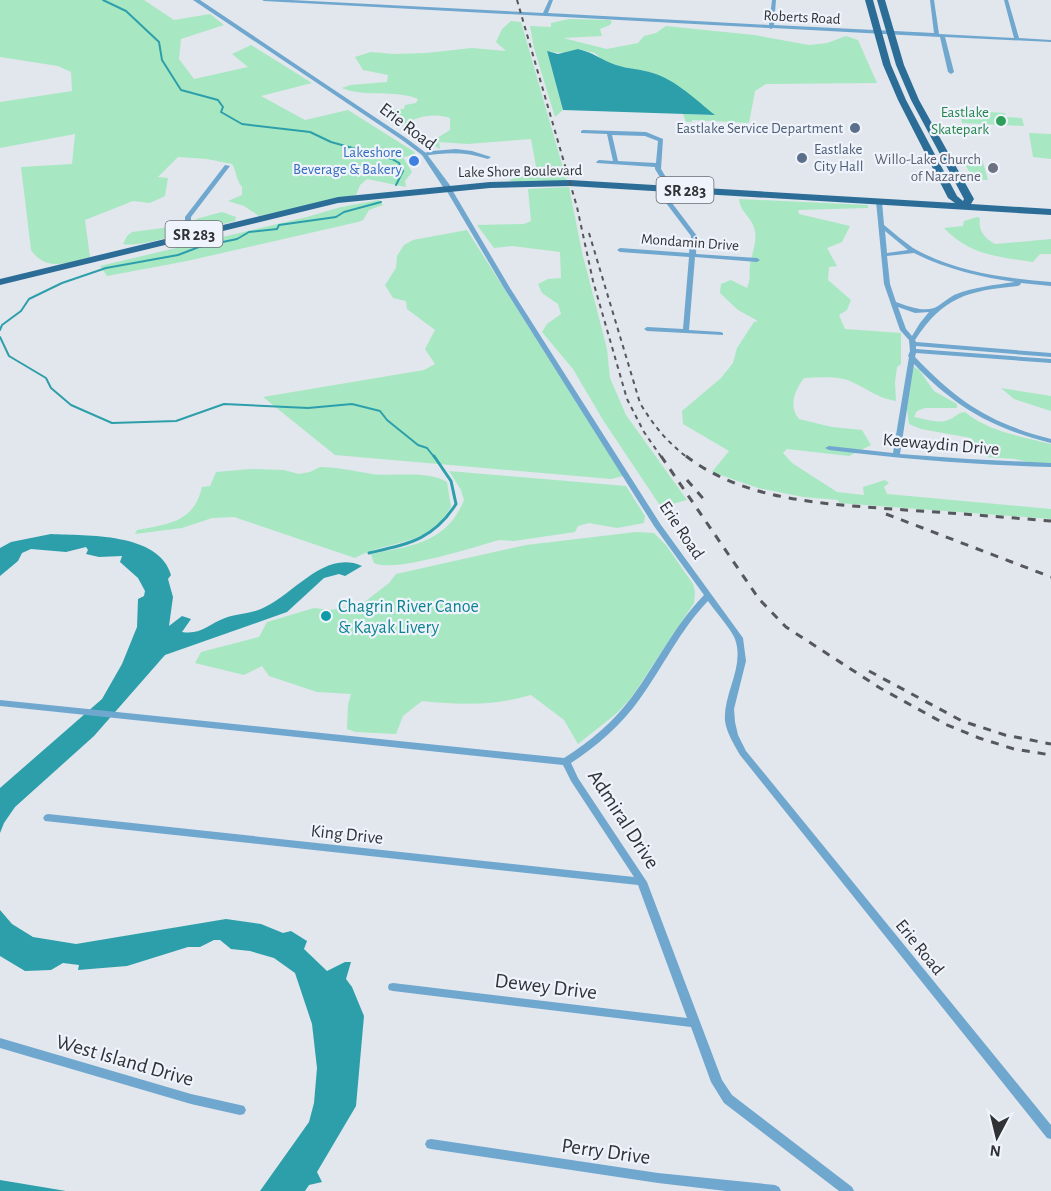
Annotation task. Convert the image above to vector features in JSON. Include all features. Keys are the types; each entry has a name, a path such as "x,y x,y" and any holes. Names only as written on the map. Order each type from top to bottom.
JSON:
{"main road":[{"path":"869,0 888,65 917,131 953,198 965,206 969,199 915,100 900,65 881,0"},
{"name":"Lake Shore Boulevard","path":"0,282 338,200 448,188 570,183 1051,212"}],"street":[{"name":"Erie Road","path":"198,0 424,154 448,188 507,288 658,526 739,638 742,661 730,709 730,722 733,735 743,753 1051,1134"},
{"name":"Roberts Road","path":"264,0 1051,41"},
{"path":"545,15 551,0"},
{"path":"771,28 774,0"},
{"path":"932,0 939,36 951,72"},
{"path":"1006,0 1017,40"},
{"path":"583,132 646,134 660,138 662,144 658,165 667,189 666,199 671,209 687,225 694,236 686,332"},
{"path":"609,133 617,157 616,163"},
{"path":"424,154 458,150 488,156"},
{"path":"599,162 658,165"},
{"path":"194,234 188,225 188,217 227,166"},
{"path":"879,201 887,284 903,330 932,379 962,405 997,425 1051,441"},
{"path":"882,226 914,251 946,264 984,275 1051,284"},
{"name":"Mondamin Drive","path":"620,250 757,260"},
{"path":"884,255 914,251"},
{"path":"984,275 988,287"},
{"path":"896,456 912,348 922,321 933,310 957,297 988,287 1031,283"},
{"path":"894,303 915,311 933,310"},
{"path":"647,329 721,334"},
{"path":"912,348 1051,355"},
{"path":"912,348 1051,361"},
{"name":"Keewaydin Drive","path":"829,448 997,464 1051,465"},
{"path":"566,762 620,715 634,699 668,646 698,605 708,597"},
{"name":"Admiral Drive","path":"0,703 566,762 574,779 642,882 717,1082 728,1099 843,1189"},
{"name":"King Drive","path":"48,818 642,882"},
{"name":"Dewey Drive","path":"393,987 694,1023"},
{"name":"West Island Drive","path":"0,1043 191,1099 240,1110"},
{"name":"Perry Drive","path":"431,1144 658,1178 775,1191"}],"green space":[{"path":"0,0 144,0 174,20 210,14 224,25 181,39 179,59 194,79 248,67 232,54 251,45 312,83 261,96 305,120 348,110 413,151 416,155 403,157 412,172 405,181 406,187 367,179 360,185 356,195 259,216 244,206 228,201 242,195 242,187 232,164 178,157 158,177 168,178 165,196 150,203 133,201 85,220 90,257 58,264 43,261 31,250 21,167 72,164 75,134 0,148 0,102 72,91 71,72 58,66 0,57"},
{"path":"569,19 610,20 612,22 610,25 600,29 602,36 563,38 607,49 638,43 644,36 656,33 666,26 754,35 809,45 827,43 846,36 858,40 877,83 766,84 755,91 749,123 692,120 692,122 686,122 683,114 713,115 654,73 603,61 595,53 578,49 568,53 547,52 563,110 555,117 534,48 530,26 551,27 551,23"},
{"path":"511,21 521,22 567,182 508,180 537,172 531,139 467,144 439,142 440,149 429,143 450,130 450,118 438,115 424,116 401,127 377,110 404,109 405,105 416,103 418,99 399,94 361,93 342,88 350,85 387,82 388,75 363,70 355,57 371,52 426,53 472,48 506,51 496,42 502,29"},
{"name":"Eastlake Skatepark","path":"959,110 1005,113 1006,117 1022,118 1024,126 962,123"},
{"path":"1029,133 1051,134 1051,159 1033,157"},
{"path":"961,157 982,159 988,180 973,179"},
{"path":"569,187 582,252 607,349 610,378 626,415 687,500 661,507 603,420 573,369 542,332 547,324 561,314 558,304 542,293 538,284 548,279 561,278 560,252 512,246 494,248 477,225 524,224 531,221 528,189"},
{"path":"739,199 868,205 868,208 798,210 799,214 850,226 842,242 827,248 837,266 829,267 828,280 851,300 847,310 839,315 845,329 901,333 901,364 897,367 895,382 896,401 846,380 828,377 804,378 794,398 794,409 799,419 832,427 862,430 871,445 849,456 787,449 783,453 792,463 837,492 864,495 863,487 885,480 889,483 884,487 887,494 1051,509 1051,519 839,503 838,500 803,497 758,488 712,472 729,451 683,424 682,411 721,378 733,363 737,348 754,322 758,321 738,310 720,293 721,284 731,280 747,288 749,282 755,234 752,223 742,209"},
{"path":"379,200 383,205 369,210 363,220 358,222 187,261 107,276 100,266 341,207"},
{"path":"222,212 236,217 235,221 199,230 193,228 196,219"},
{"path":"980,218 983,233 995,244 1051,239 1051,254 1040,254 1033,262 996,256 964,244 944,228 963,226 964,221"},
{"path":"178,226 185,231 154,241 123,244 132,232"},
{"path":"467,230 623,476 611,479 335,455 263,397 424,370 435,364 425,349 435,330 407,309 406,301 393,298 385,285 396,268 397,256 404,245 413,240"},
{"path":"913,366 919,370 934,391 957,404 957,408 925,408 917,411 914,417 940,422 965,412 995,429 1051,444 1051,467 1015,459 987,457 971,438 921,429 909,424 907,409"},
{"path":"1001,388 1051,396 1051,411 1014,399"},
{"path":"320,467 381,475 420,475 439,478 447,482 451,507 430,530 419,536 355,558 234,517 212,518 182,528 135,534 137,530 169,523 186,515 193,508 202,487 210,486 216,472 251,469 284,470 299,474"},
{"path":"449,471 626,486 645,516 644,523 617,528 589,523 578,526 575,532 514,541 499,540 416,562 399,565 374,563 371,554 414,545 426,540 438,534 457,514 464,500 461,490"},
{"path":"636,532 654,533 666,545 693,584 694,603 631,698 617,713 578,744 564,720 531,695 477,704 422,701 403,716 396,734 356,732 347,729 351,694 317,692 269,676 262,666 244,675 195,663 201,652 259,637 267,622 314,608 331,610 362,604 389,583 396,574 526,545"}],"water":[{"path":"578,49 616,65 648,72 670,80 715,115 563,110 547,51 558,54"},
{"path":"51,534 120,539 152,551 164,561 171,575 168,579 173,597 169,626 182,616 191,619 182,632 189,633 225,618 261,609 322,569 348,562 362,566 345,576 339,574 324,578 287,612 165,655 94,736 15,807 0,833 0,788 102,699 122,664 137,627 138,599 144,596 145,591 138,578 120,562 122,556 99,557 86,554 88,550 86,547 66,552 31,549 22,553 18,561 0,576 0,548 11,542"},
{"path":"0,910 12,924 33,937 76,944 226,919 261,924 283,933 291,931 307,941 304,949 327,971 345,962 351,962 346,979 352,987 364,1016 356,1106 317,1172 322,1182 309,1185 305,1191 260,1191 309,1122 314,1103 317,1068 312,1024 295,973 274,958 250,951 231,949 220,940 214,940 200,947 188,947 127,966 78,970 79,965 63,963 51,970 25,971 0,956"},
{"path":"0,1180 66,1191 0,1191"}],"waterway":[{"path":"103,0 126,11 159,42 162,60 181,90 218,100 223,107 221,112 242,124 310,132 331,142 392,159 399,163 403,171 396,185"},
{"path":"0,330 2,325 21,311 29,299 62,283 106,268 178,255 199,247 237,239 249,232 277,229 279,225 336,217 344,212 381,202"},
{"path":"0,337 9,356 46,378 51,388 71,405 112,423 176,421 224,404 308,408 352,404 380,411 387,420 418,445 427,448 435,458"},
{"path":"369,553 396,547 429,533 438,526 456,504 451,481 434,456"}],"railway":[{"path":"517,0 577,207 593,281 627,399 644,432 662,458"},
{"path":"589,233 640,403 661,433 688,458"},
{"path":"661,456 759,599 786,627 880,688 945,724 1014,749 1051,755"},
{"path":"686,456 710,472 736,483 791,498 849,506 1051,521"},
{"path":"687,480 707,503"},
{"path":"886,514 1051,577"},
{"path":"869,671 962,721 1005,735 1051,744"}],"place":[{"name":"Eastlake Skatepark","path":"1001,121"},
{"name":"Eastlake Service Department","path":"855,128"},
{"name":"Eastlake City Hall","path":"802,158"},
{"name":"Lakeshore Beverage & Bakery","path":"414,161"},
{"name":"Willo-Lake Church of Nazarene","path":"993,168"},
{"name":"Chagrin River Canoe & Kayak Livery","path":"326,616"}]}
